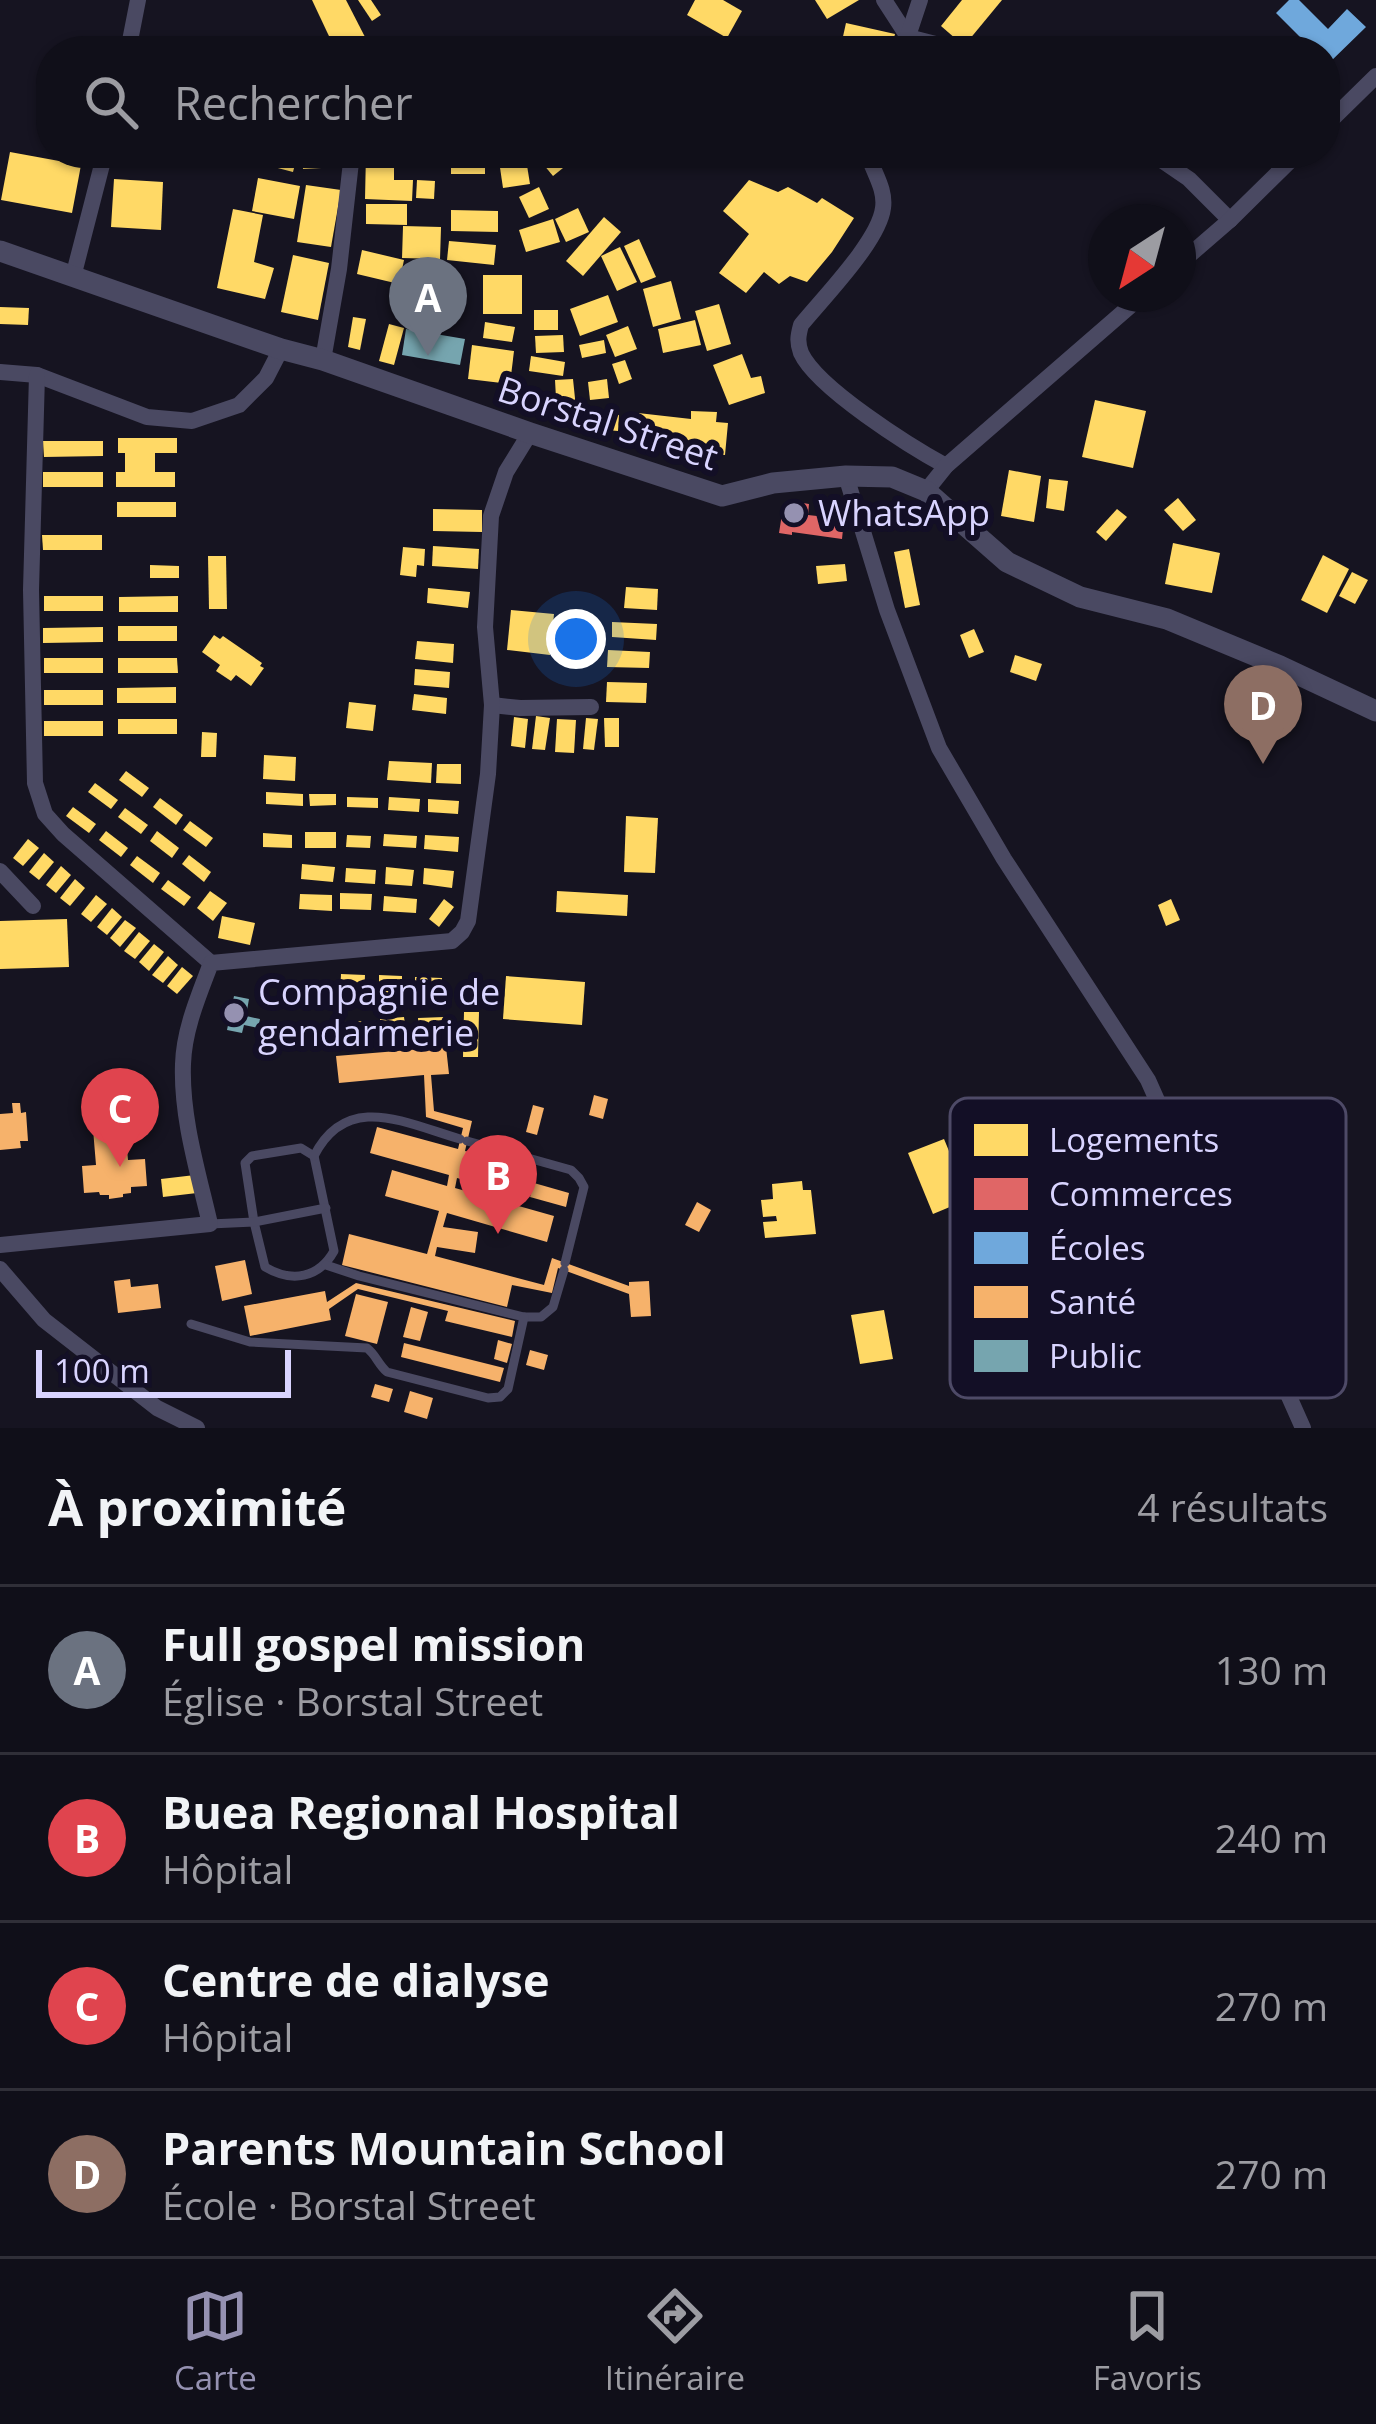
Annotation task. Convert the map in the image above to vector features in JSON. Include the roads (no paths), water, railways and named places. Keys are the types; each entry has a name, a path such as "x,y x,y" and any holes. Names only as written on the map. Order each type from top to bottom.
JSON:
{"street":[{"path":"131,36 139,0"},
{"path":"884,0 901,36"},
{"path":"908,36 920,0"},
{"path":"1340,111 1376,76"},
{"path":"73,277 101,168"},
{"path":"323,360 350,168"},
{"path":"874,168 884,206 877,228 800,325 797,339 803,359 851,404 946,466"},
{"path":"1172,168 1230,220"},
{"path":"1196,249 1283,168"},
{"name":"Borstal Street","path":"0,251 722,496 773,483 892,477 926,491 1007,562 1080,597 1166,619 1376,711"},
{"path":"926,491 946,466 1123,312"},
{"path":"0,372 37,375 147,417 192,421 239,405 266,378 280,349"},
{"path":"37,375 32,590 35,783 45,814 62,834 211,963 452,940 462,932 474,879 493,705 485,627 491,516 506,472 530,433"},
{"path":"846,476 886,610 940,748 1004,859 1156,1098"},
{"path":"493,705 591,707"},
{"path":"0,871 33,906"},
{"path":"0,1245 210,1224 188,1129 182,1062 191,1018 211,963"},
{"path":"0,1269 44,1320 157,1408 197,1428"},
{"path":"1290,1398 1303,1428"}],"lane":[{"path":"314,1156 301,1148 252,1156 245,1163 265,1267 279,1275 317,1274 334,1251 314,1156 325,1135 343,1121 381,1116 571,1170 584,1187 553,1306 541,1317 524,1317 326,1265"},
{"path":"210,1224 254,1222 326,1208"},
{"path":"190,1324 250,1342 367,1348 387,1372 488,1398 500,1397 508,1389 524,1317"}],"place":[{"name":"Full gospel mission","path":"428,356"},
{"name":"WhatsApp","path":"794,513"},
{"name":"Parents Mountain School","path":"1263,764"},
{"name":"Compagnie de gendarmerie","path":"234,1013"},
{"name":"Centre de dialyse","path":"120,1167"},
{"name":"Buea Regional Hospital","path":"498,1234"}]}
